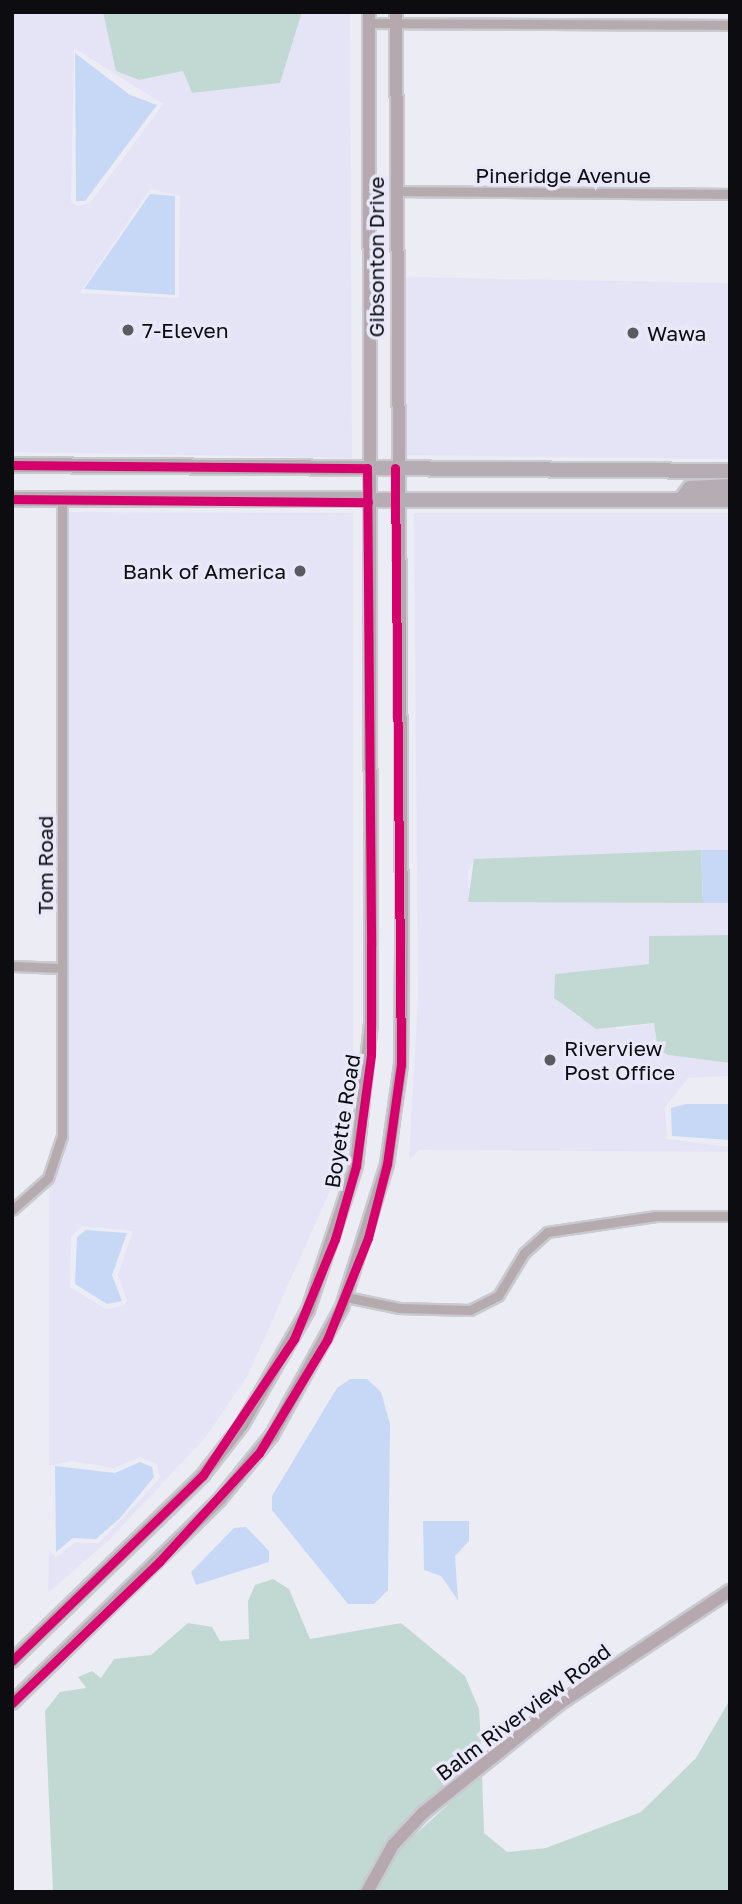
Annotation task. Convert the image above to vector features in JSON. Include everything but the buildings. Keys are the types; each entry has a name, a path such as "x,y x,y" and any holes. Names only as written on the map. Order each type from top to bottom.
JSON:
{"main road":[{"name":"Gibsonton Drive","path":"396,17 396,502"},
{"name":"Gibsonton Drive","path":"367,468 369,18"},
{"path":"12,466 730,471"},
{"name":"Boyette Road","path":"12,1661 223,1451 289,1349 335,1240 356,1166 371,1055 367,468"},
{"path":"681,499 696,486 730,485"},
{"path":"12,499 368,502 730,500"},
{"path":"12,1703 159,1562 259,1453 298,1394 346,1297 384,1177 401,1065 396,502"},
{"name":"Balm Riverview Road","path":"367,1892 393,1845 454,1788 559,1704 730,1591"}],"street":[{"path":"369,18 730,25"},
{"name":"Pineridge Avenue","path":"395,191 730,194"},
{"name":"Tom Road","path":"12,1210 42,1187 60,1150 62,500"},
{"path":"12,966 62,968"},
{"path":"346,1297 399,1308 470,1310 498,1296 524,1253 547,1232 656,1216 730,1216"}],"shaded area":[{"path":"12,12 103,12 117,71 139,80 183,71 192,93 280,83 302,12 350,12 352,458 12,452","holes":["74,48 163,104 90,203 77,206 71,201","150,189 180,196 179,298 80,293"]},
{"path":"402,277 730,283 730,459 402,455"},
{"path":"69,512 353,513 353,1071 333,1184 248,1375 205,1438 109,1540 48,1593 49,1550 56,1557 75,1543 99,1543 160,1478 156,1464 140,1457 114,1468 71,1461 49,1466 49,1187 64,1158 68,1129","holes":["82,1226 133,1231 118,1275 127,1301 123,1306 106,1309 70,1287 71,1236"]},
{"path":"414,513 730,513 730,850 475,859 468,872 469,902 730,903 730,935 650,936 649,964 555,974 554,998 579,1018 619,1029 655,1023 658,1049 668,1055 730,1063 730,1076 688,1078 665,1107 667,1139 730,1147 730,1152 419,1150 409,1160 418,998"}],"green space":[{"path":"103,12 302,12 280,83 192,93 183,71 139,80 116,71"},
{"path":"701,850 703,903 468,902 474,859"},
{"path":"730,935 730,1063 668,1055 658,1049 654,1023 596,1029 554,998 555,974 649,964 649,936"},
{"path":"273,1579 289,1589 310,1639 401,1623 465,1676 479,1709 482,1759 388,1842 360,1892 53,1892 45,1711 60,1692 86,1688 78,1677 92,1671 101,1678 114,1659 151,1655 188,1623 212,1627 220,1641 249,1639 248,1601 255,1585"},
{"path":"730,1684 730,1892 374,1892 399,1849 482,1774 484,1833 507,1852 546,1848 641,1812 696,1758 728,1703"}],"water":[{"path":"75,53 130,95 157,105 85,201 76,201"},
{"path":"150,194 175,196 175,295 84,289"},
{"path":"701,850 730,850 730,903 703,903"},
{"path":"686,1104 730,1104 730,1140 672,1136 671,1108"},
{"path":"86,1230 127,1233 112,1275 122,1301 107,1304 75,1284 77,1237"},
{"path":"350,1379 367,1379 381,1392 390,1424 388,1590 374,1604 348,1604 272,1510 272,1496 337,1388"},
{"path":"140,1462 152,1467 154,1477 120,1518 96,1539 73,1538 56,1552 55,1466 115,1473"},
{"path":"423,1521 469,1521 469,1541 455,1556 458,1600 441,1576 424,1570"},
{"path":"246,1527 269,1551 269,1562 196,1585 191,1572 234,1528"}],"cycle path":[{"path":"12,465 367,468 371,946 371,1055 356,1166 335,1239 294,1339 203,1475 12,1661"},
{"path":"12,1703 159,1562 259,1453 327,1340 368,1238 387,1164 401,1065 395,468"},
{"path":"12,499 368,502"}],"place":[{"name":"7-Eleven","path":"128,330"},
{"name":"Wawa","path":"633,333"},
{"name":"Bank of America","path":"300,571"},
{"name":"Riverview Post Office","path":"550,1060"}]}
